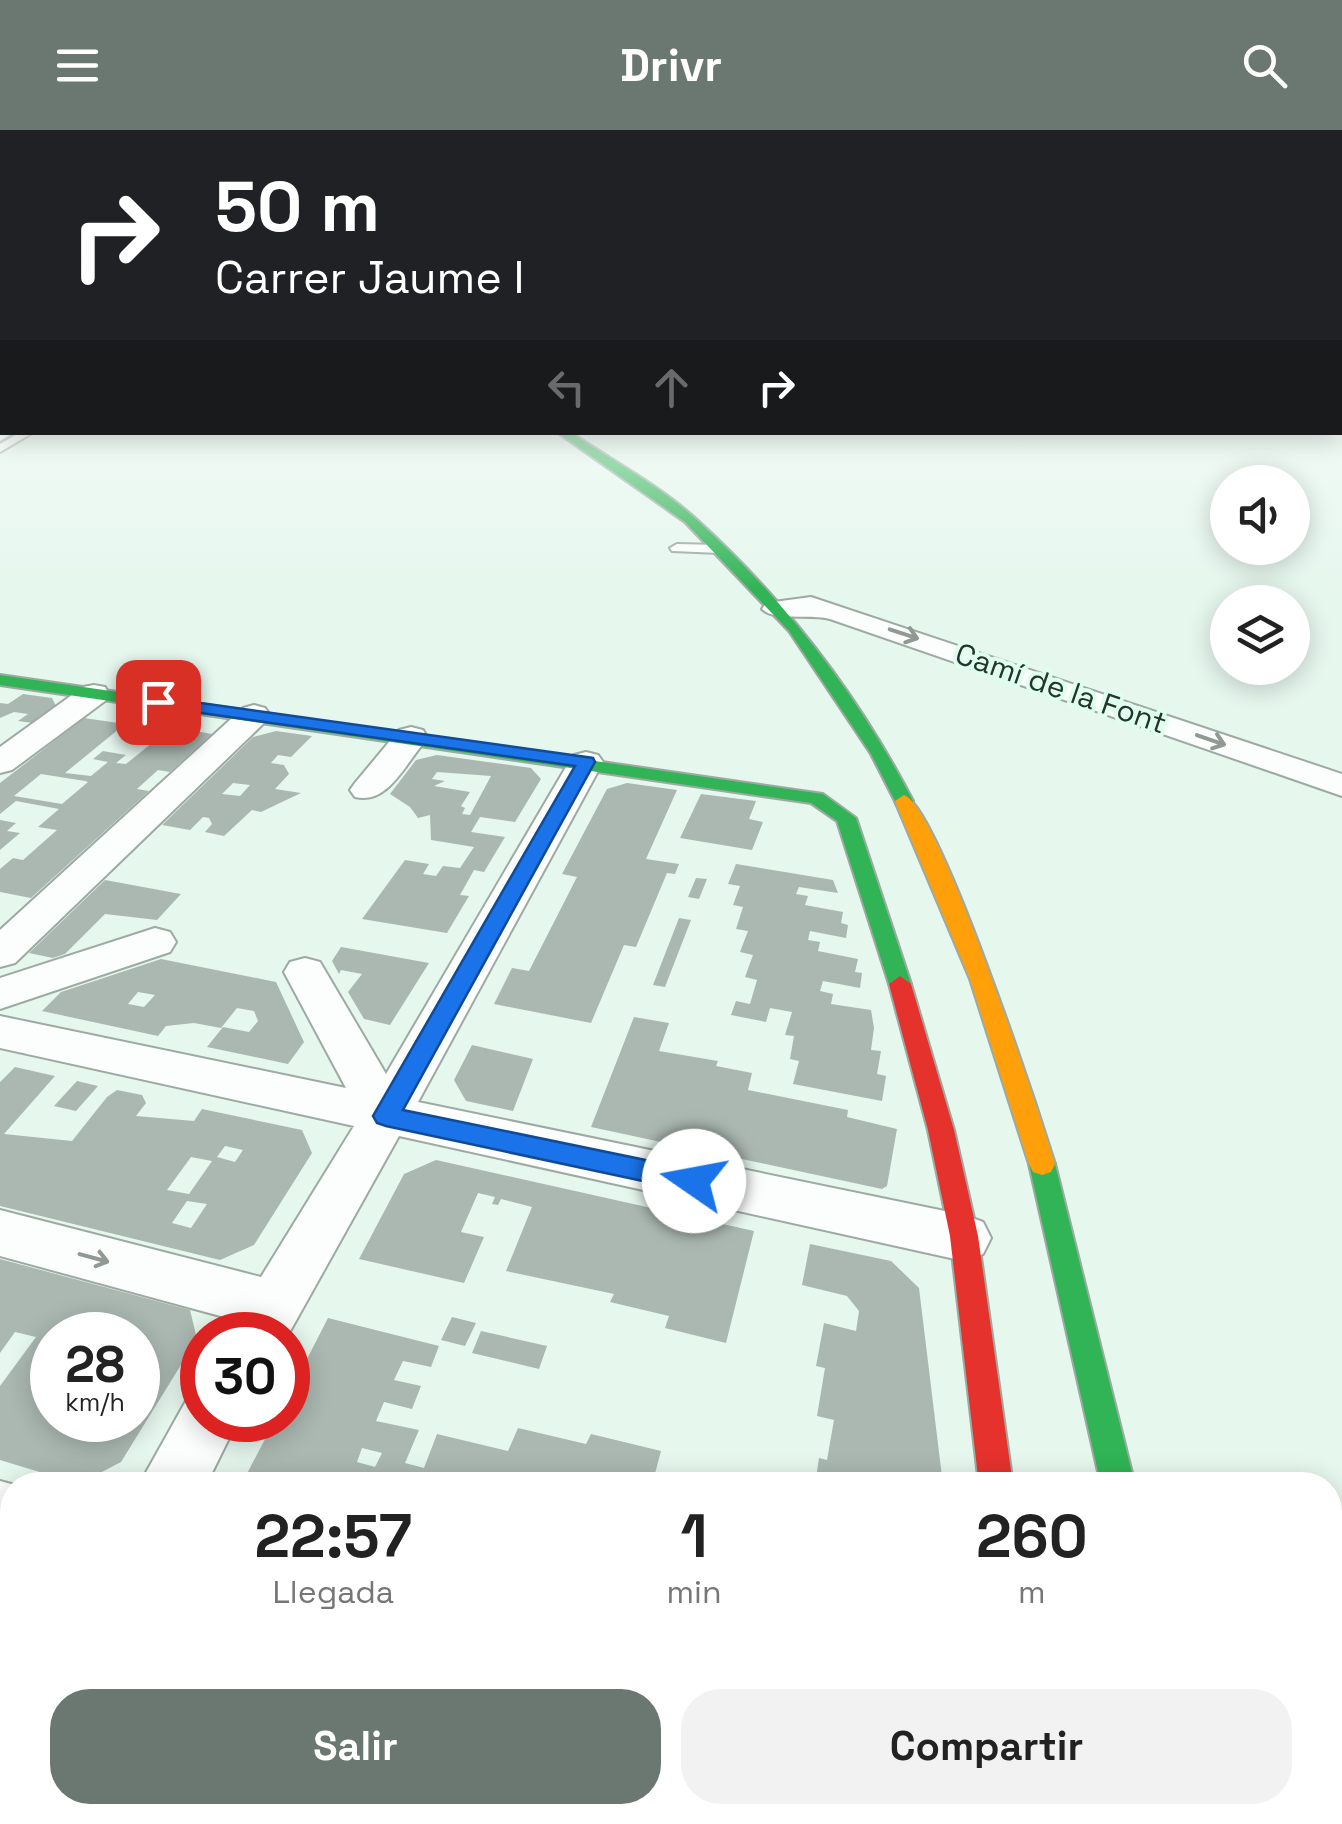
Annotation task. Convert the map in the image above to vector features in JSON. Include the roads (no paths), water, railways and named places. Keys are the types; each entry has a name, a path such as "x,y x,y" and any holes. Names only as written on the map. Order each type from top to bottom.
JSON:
{"main road":[{"path":"567,435 652,490 720,549 776,609 828,674 881,756 968,933 1036,1138 1090,1349 1115,1472"},
{"path":"0,680 586,762 816,798 830,804 846,818 906,993 964,1238 994,1472"}],"street":[{"name":"Camí de la Font","path":"776,609 811,605 1015,671 1342,786"},
{"path":"0,764 94,694"},
{"path":"0,954 254,715"},
{"path":"367,790 411,737"},
{"path":"270,1312 386,1116 586,762"},
{"path":"0,994 155,942"},
{"path":"305,972 386,1116"},
{"path":"0,1032 964,1238"},
{"path":"0,1233 241,1312"},
{"path":"179,1472 196,1442"}],"lane":[{"path":"0,449 24,435"},
{"path":"676,548 720,549"}]}
